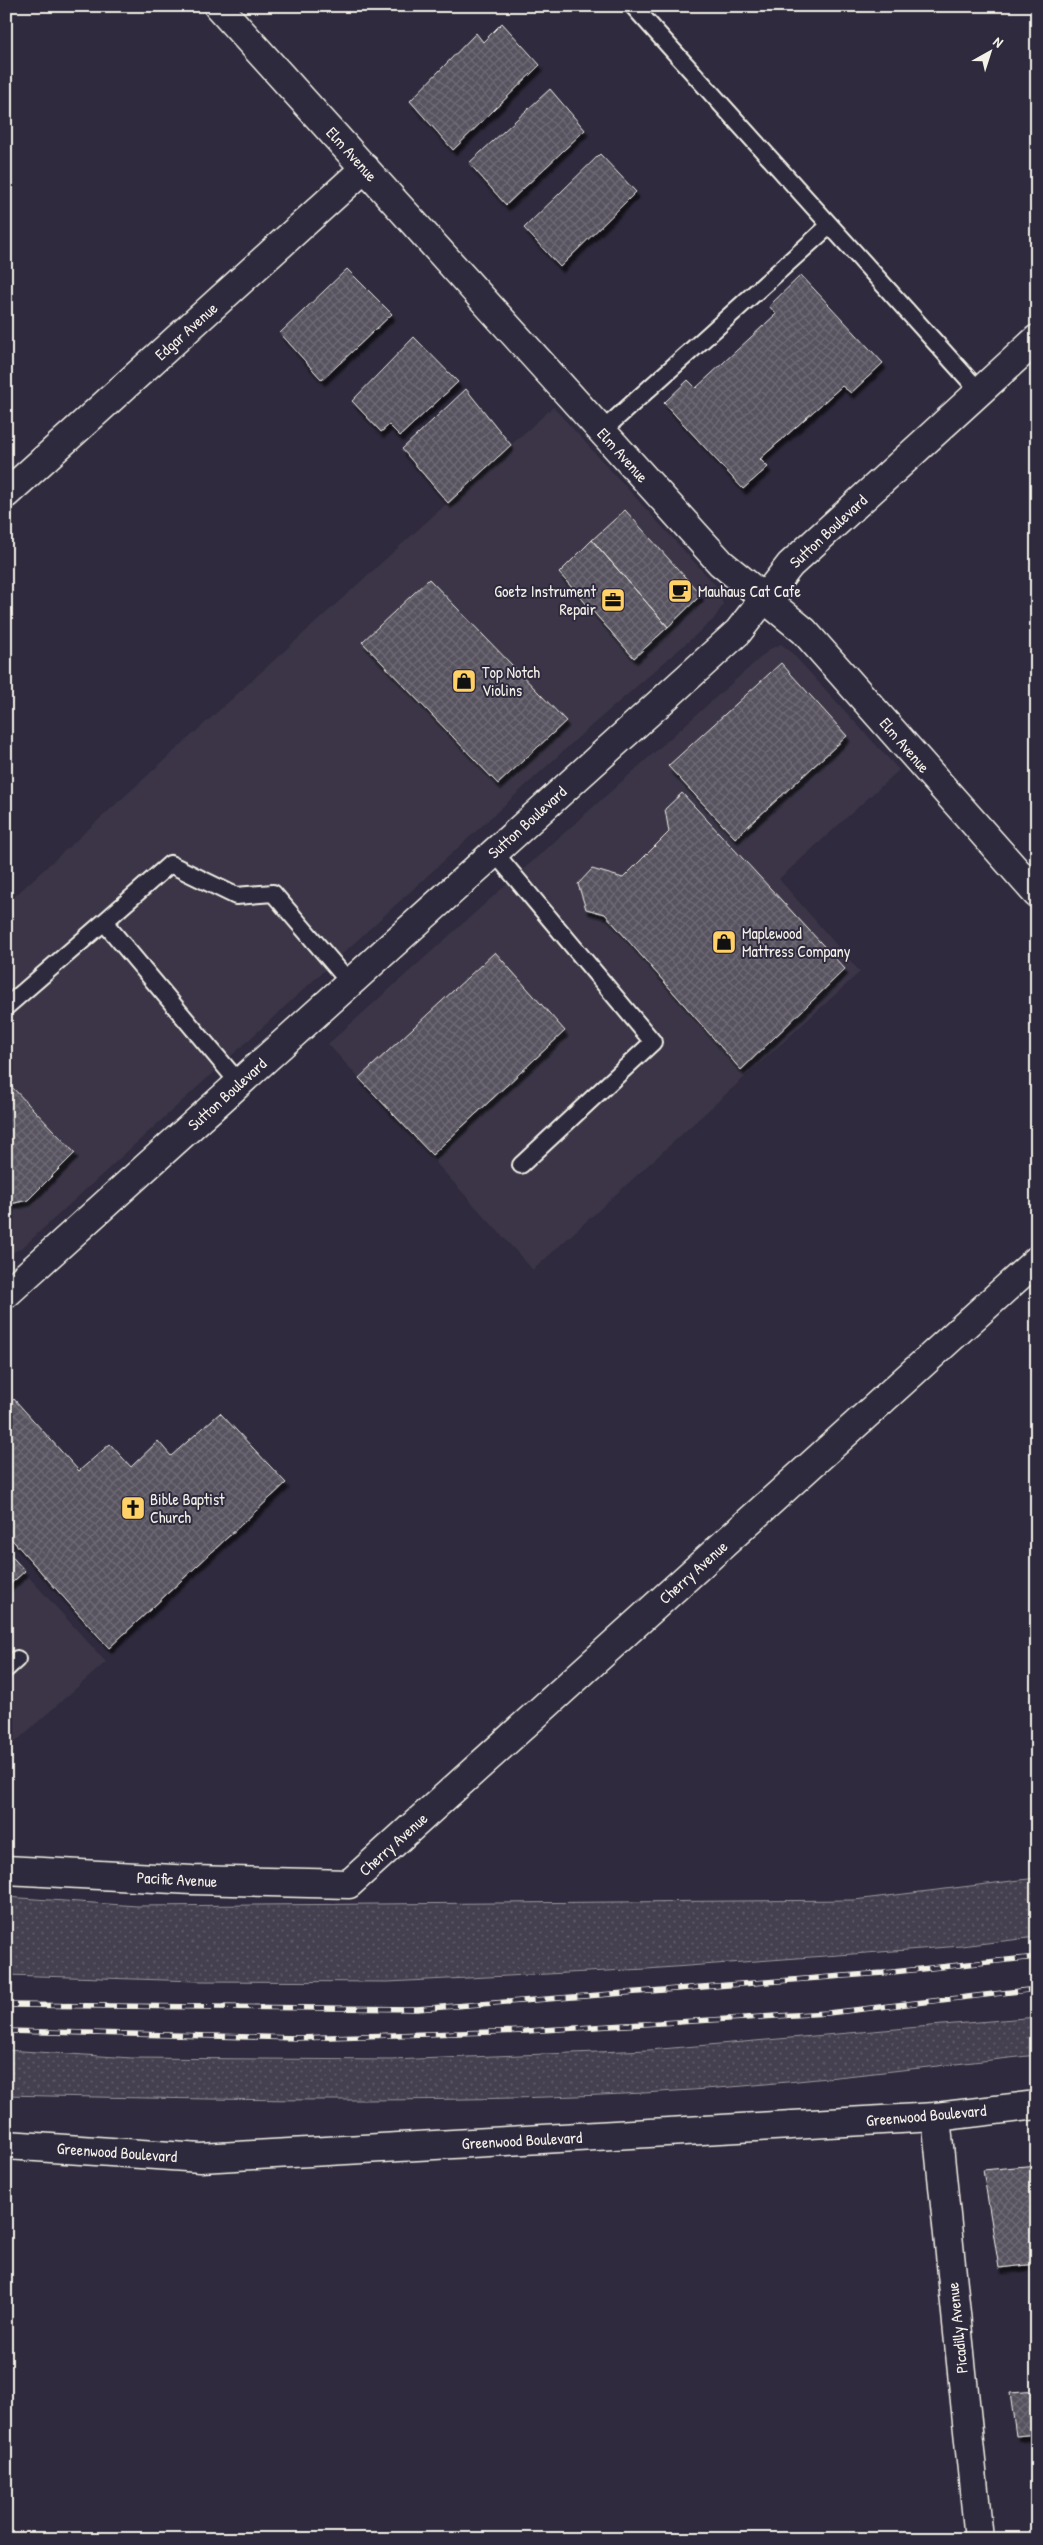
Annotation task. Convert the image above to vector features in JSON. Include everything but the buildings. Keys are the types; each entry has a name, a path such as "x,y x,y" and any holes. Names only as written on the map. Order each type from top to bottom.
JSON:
{"street":[{"name":"Elm Avenue","path":"218,6 721,564 804,630 1037,894"},
{"name":"Edgar Avenue","path":"6,494 365,168"},
{"name":"Sutton Boulevard","path":"6,1294 738,632 790,565 1037,339"},
{"name":"Cherry Avenue","path":"348,1884 1037,1260"},
{"name":"Pacific Avenue","path":"6,1870 192,1880 348,1884"},
{"name":"Greenwood Boulevard","path":"6,2145 201,2158 936,2116 1037,2105"},
{"name":"Picadilly Avenue","path":"936,2116 979,2539"}],"lane":[{"path":"633,6 979,391"},
{"path":"601,432 830,225"},
{"path":"494,852 653,1042 521,1165"},
{"path":"6,1007 170,864 236,896 273,893 350,983"},
{"path":"104,922 239,1083"}],"shaded area":[{"path":"553,407 719,589 723,605 713,620 583,733 22,1248 6,1255 6,904"},
{"path":"781,644 790,651 899,770 779,879 860,972 533,1270 328,1044 770,649"},
{"path":"6,1552 106,1662 6,1750"},
{"path":"1037,1878 1037,1937 962,1946 647,1969 388,1982 197,1981 6,1975 6,1897 137,1906 854,1900"},
{"path":"1037,2017 1037,2055 841,2077 693,2090 485,2099 405,2100 6,2095 6,2050 132,2058 391,2060 649,2050"}],"railway":[{"path":"6,2005 417,2009 883,1973 1037,1957"},
{"path":"6,2031 297,2038 526,2031 828,2013 1037,1989"}],"place":[{"name":"Mauhaus Cat Cafe","path":"680,591"},
{"name":"Goetz Instrument Repair","path":"613,600"},
{"name":"Top Notch Violins","path":"464,681"},
{"name":"Maplewood Mattress Company","path":"724,942"},
{"name":"Bible Baptist Church","path":"133,1508"}]}
